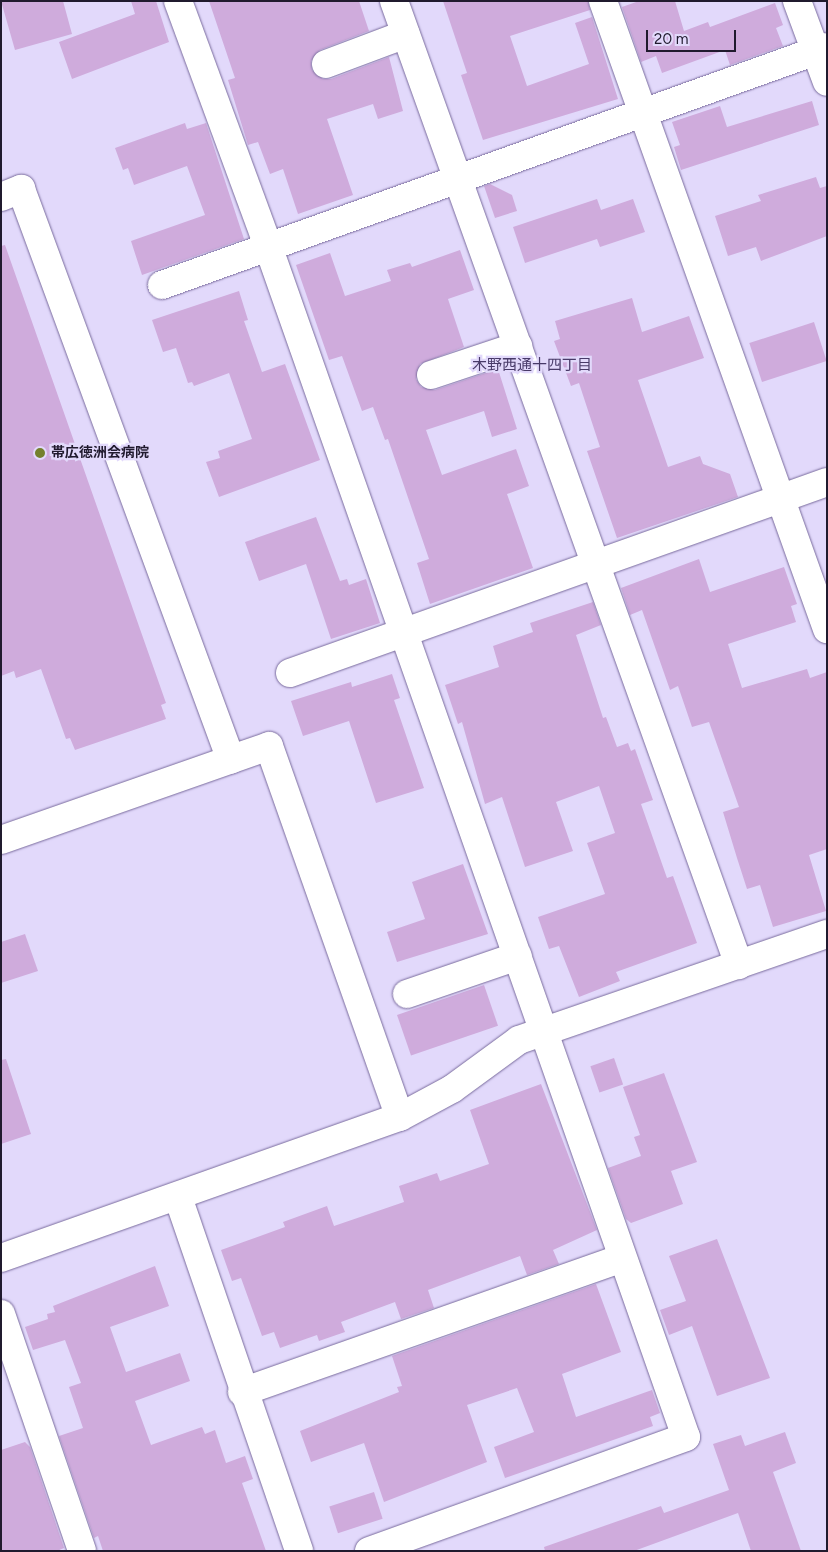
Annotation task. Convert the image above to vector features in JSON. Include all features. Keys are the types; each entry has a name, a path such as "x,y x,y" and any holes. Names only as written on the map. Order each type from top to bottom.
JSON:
{"street":[{"path":"178,1 268,246 686,1437 369,1551"},
{"path":"394,1 459,179 594,565 739,965"},
{"path":"604,1 642,113 827,629"},
{"path":"797,1 821,49 827,82"},
{"path":"326,64 406,34"},
{"path":"162,285 821,49"},
{"path":"1,197 22,189 231,760"},
{"path":"431,375 518,346"},
{"path":"290,674 403,632 827,482"},
{"path":"1,840 270,746 400,1117"},
{"path":"1,1258 400,1117 452,1089 519,1040 827,934"},
{"path":"407,994 518,956"},
{"path":"178,1197 242,1392 299,1551"},
{"path":"242,1392 622,1258"},
{"path":"1,1314 82,1551"}],"building":[{"path":"1,1 63,1 72,34 15,50"},
{"path":"131,1 156,1 169,42 72,79 59,42 135,14"},
{"path":"209,1 359,1 369,31 320,50 311,61 312,70 323,79 331,79 389,57 403,111 378,119 373,104 327,119 353,195 298,214 283,169 270,174 258,142 248,145 228,80 235,78"},
{"path":"443,1 588,1 590,10 510,36 527,86 589,64 575,23 592,17 618,99 483,140 461,75 467,73"},
{"path":"639,1 675,1 684,31 708,22 710,27 775,3 783,25 776,28 783,46 730,65 725,50 662,73 656,56 641,62 622,7"},
{"path":"812,101 819,125 681,170 674,147 680,145 672,122 720,106 727,127"},
{"path":"185,123 187,129 206,123 244,239 142,275 131,241 205,215 187,166 134,185 128,168 123,170 115,148"},
{"path":"816,177 820,188 827,186 827,236 761,261 756,247 728,256 715,216 761,201 758,195"},
{"path":"490,184 512,195 517,211 495,218 484,186"},
{"path":"597,199 601,210 633,199 645,232 600,247 597,239 525,263 513,227"},
{"name":"帯広徳洲会病院","path":"5,245 166,703 161,705 166,719 75,750 70,738 66,739 41,669 16,678 14,671 1,676 1,246"},
{"path":"460,250 474,290 448,299 464,347 420,364 416,379 421,387 435,390 498,369 517,429 492,437 484,411 426,430 442,475 516,449 529,486 507,494 533,568 430,604 417,563 429,559 388,439 385,440 373,407 362,411 342,356 329,360 296,265 330,253 345,296 391,281 387,270 410,263 412,267"},
{"path":"239,291 248,320 244,321 262,372 285,364 320,460 219,497 206,462 220,458 218,451 252,439 229,373 194,386 192,382 188,383 176,348 163,352 152,320"},
{"path":"632,298 642,332 689,316 704,358 638,380 668,467 700,456 703,464 730,474 738,497 617,538 587,451 600,447 579,383 571,386 554,341 560,339 555,321"},
{"path":"814,322 827,361 762,382 749,343"},
{"path":"316,517 340,581 347,579 349,585 366,579 380,623 331,639 306,564 259,581 245,542"},
{"path":"699,559 710,592 784,567 797,604 791,606 796,622 728,644 742,688 807,669 810,678 827,672 827,849 809,855 826,911 773,927 760,885 747,889 737,858 723,812 739,807 709,722 692,727 678,686 670,690 642,610 630,615 621,588"},
{"path":"593,602 601,625 576,635 603,718 606,717 617,747 628,743 631,751 635,749 653,800 641,804 667,878 673,876 697,943 616,972 620,981 579,997 559,946 549,949 538,917 605,894 587,843 615,833 599,786 556,802 573,851 525,867 502,797 485,804 462,722 458,724 445,685 499,667 493,646 533,632 530,623"},
{"path":"392,674 400,698 394,700 424,788 376,803 349,721 303,736 291,701 351,682 352,687"},
{"path":"463,864 488,934 397,962 387,932 425,919 412,882"},
{"path":"25,934 38,971 1,983 1,942"},
{"path":"484,985 498,1026 411,1056 397,1015"},
{"path":"614,1058 623,1084 599,1093 590,1066"},
{"path":"6,1059 31,1134 1,1144 1,1060"},
{"path":"664,1073 697,1162 671,1171 683,1204 631,1223 626,1219 608,1168 641,1156 634,1137 640,1135 623,1087"},
{"path":"541,1084 597,1230 553,1250 559,1264 527,1275 520,1256 428,1290 434,1308 401,1319 395,1302 341,1322 345,1332 319,1341 317,1335 280,1348 274,1332 262,1336 241,1278 232,1281 221,1250 285,1227 283,1222 327,1206 334,1226 404,1202 399,1186 437,1173 440,1181 489,1164 470,1110"},
{"path":"717,1239 770,1378 717,1396 692,1326 669,1335 660,1310 686,1301 669,1256"},
{"path":"155,1266 169,1306 110,1327 126,1372 180,1353 190,1381 135,1401 151,1445 202,1427 205,1434 215,1430 226,1463 245,1456 253,1479 242,1483 266,1551 103,1551 98,1536 94,1538 59,1436 83,1428 69,1387 81,1383 65,1340 33,1350 25,1327 48,1319 47,1314 55,1312 53,1306"},
{"path":"596,1284 621,1352 562,1374 576,1417 652,1390 660,1413 650,1417 653,1426 505,1478 494,1447 534,1432 517,1388 467,1405 487,1462 384,1502 364,1443 311,1462 300,1431 399,1392 397,1387 402,1386 392,1356"},
{"path":"785,1432 796,1463 773,1472 801,1551 751,1551 738,1513 634,1551 545,1551 544,1547 661,1506 664,1513 729,1490 713,1444 741,1435 745,1446"},
{"path":"25,1442 30,1447 64,1548 57,1551 1,1551 1,1450"},
{"path":"374,1492 383,1519 338,1533 329,1507"}],"place":[{"name":"帯広徳洲会病院","path":"40,453"}],"district":[{"name":"木野西通十四丁目","path":"532,366"}]}
